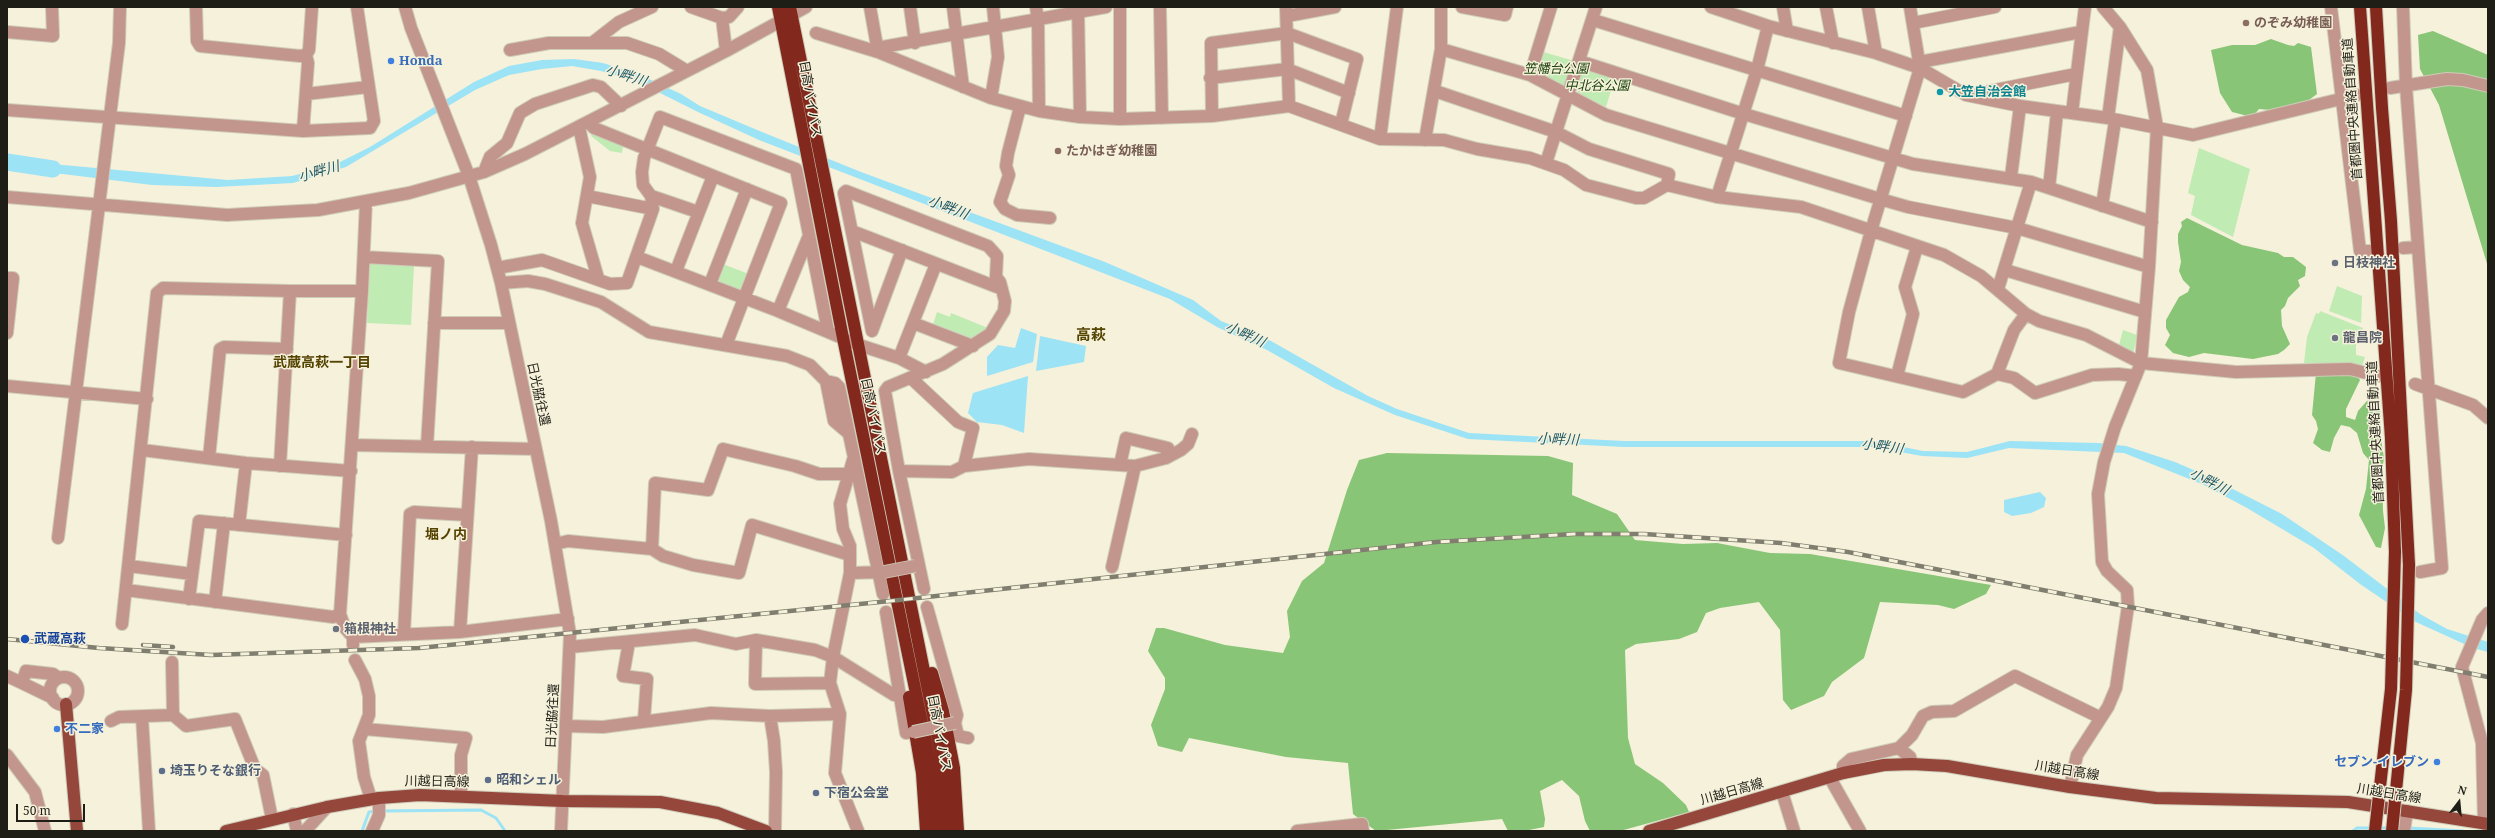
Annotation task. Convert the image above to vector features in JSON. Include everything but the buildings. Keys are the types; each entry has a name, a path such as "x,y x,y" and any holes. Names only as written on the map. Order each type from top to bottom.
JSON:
{"highway":[{"name":"日高バイパス","path":"778,7 801,132 933,776 937,831"},
{"name":"首都圏中央連絡自動車道","path":"2360,7 2391,438 2395,552 2391,689 2375,831"},
{"name":"首都圏中央連絡自動車道","path":"2376,7 2391,221 2409,564 2406,690 2392,831"},
{"name":"日高バイパス","path":"791,11 826,176 944,770 949,831"},
{"path":"901,616 910,698 922,773 926,831"},
{"path":"914,622 943,711 954,768 958,831"}],"main road":[{"path":"66,704 77,831"},
{"name":"川越日高線","path":"1649,831 1673,827 1843,774 1884,765 1912,764 1954,768 2070,787 2156,798 2348,802 2486,824"},
{"name":"川越日高線","path":"226,831 327,807 377,805 405,796 461,796 478,800 660,802 718,813 742,827 766,831"}],"street":[{"path":"7,32 53,36 52,7"},
{"path":"58,538 102,189 119,43 120,7"},
{"path":"196,7 197,41 200,46 229,50 306,55"},
{"path":"303,131 308,63 306,55 309,50 312,7"},
{"path":"7,110 303,131 373,126 357,7"},
{"name":"日光脇往還","path":"405,7 435,92 469,176 502,283 508,323 555,544 568,619 570,647 561,831"},
{"path":"592,43 619,22 652,7"},
{"path":"693,7 722,18 729,17 738,7"},
{"path":"7,197 227,215 318,210 366,202 484,172 584,125 726,51 780,21 791,11 806,7"},
{"path":"870,7 877,50"},
{"path":"910,7 915,43"},
{"path":"953,7 963,87"},
{"path":"991,98 998,57 993,7"},
{"path":"1036,7 1038,20 1039,111"},
{"path":"877,50 1038,20 1079,10 1106,7"},
{"path":"1120,7 1120,119"},
{"path":"1160,7 1162,118"},
{"path":"1288,106 1286,12 1335,7"},
{"path":"1380,139 1396,7"},
{"path":"1425,140 1435,91 1441,49 1441,7"},
{"path":"1468,7 1505,15 1507,7"},
{"path":"1530,75 1551,7"},
{"path":"1546,163 1596,7"},
{"path":"1710,7 1744,12 1768,26 1876,53 1920,68 1966,95 2020,106 2157,127 2193,135 2357,95"},
{"path":"1783,7 1787,31"},
{"path":"1826,7 1833,43"},
{"path":"1868,7 1876,53"},
{"path":"1910,7 1920,68"},
{"path":"1913,23 1995,7"},
{"path":"2072,113 2080,32 2085,7"},
{"path":"2070,787 2077,755 2108,707 2116,688 2124,636 2129,596 2124,586 2107,571 2102,562 2098,513 2100,479 2104,461 2115,429 2141,363 2149,267 2157,127 2150,76 2120,27 2103,7"},
{"path":"2331,7 2360,251 2370,251"},
{"path":"2403,7 2406,86 2430,390 2442,568 2420,572"},
{"path":"1079,10 1080,118"},
{"path":"722,18 726,51"},
{"path":"1592,20 1906,116"},
{"path":"1718,197 1757,70 1768,26"},
{"path":"2102,206 2120,27"},
{"path":"2026,314 2014,330 1997,374 1963,392 1839,363 1849,312 1880,199 1920,68 1924,61 2080,32"},
{"path":"816,33 877,50 963,87 1020,108 1080,118 1120,119 1212,116 1288,106 1380,139 1444,140 1546,163 1564,170 1586,185 1636,198 1644,198 1667,185 1718,197 1801,207 1944,255 1965,265 2026,314 2039,321 2086,335 2141,363 2236,372 2350,369 2378,376"},
{"path":"1212,116 1210,78 1211,43 1287,33 1357,59 1341,124"},
{"path":"510,50 549,44 627,42 659,54 688,71"},
{"path":"1441,49 1530,75 1606,115 1908,207 2017,228 2149,267"},
{"path":"1579,61 1744,114 1913,164 2011,177 2031,182 2152,222"},
{"path":"1210,78 1288,69 1349,93"},
{"path":"1971,95 2076,74"},
{"path":"2390,88 2447,79 2463,80 2488,86"},
{"path":"484,172 490,158 507,143 520,112 535,104 593,85 601,87 621,106"},
{"path":"306,94 368,87"},
{"path":"1435,91 1556,132 1589,149 1669,174 1667,185"},
{"path":"2011,177 2020,106"},
{"path":"1020,108 1008,153 1006,166 1008,175 1000,202 1005,209 1017,215 1050,218"},
{"path":"2049,188 2057,112"},
{"path":"497,268 542,260 598,278 610,284 627,283 653,209 650,196 643,185 642,172 647,150 660,117 796,169 808,238 828,331"},
{"path":"584,125 781,203 803,210"},
{"path":"584,125 590,170 590,187 582,223 598,278"},
{"path":"676,271 713,176"},
{"path":"1998,290 2031,182"},
{"path":"710,284 747,189"},
{"path":"902,250 872,331 844,193 846,191 988,246 997,256 996,277 1002,288 1004,311 990,334 926,372 912,379 888,387 886,391 917,566 924,589"},
{"path":"587,196 653,209"},
{"path":"650,196 698,212"},
{"path":"366,202 362,292 340,614 345,628 353,641 404,634 460,632 568,619"},
{"path":"726,345 781,203"},
{"path":"852,231 1002,288"},
{"path":"778,311 808,238"},
{"path":"1897,376 1913,314 1906,286 1917,246"},
{"path":"2403,248 2418,247"},
{"path":"364,257 438,261 427,446"},
{"path":"637,257 744,297 860,345 899,358 926,372"},
{"path":"899,358 936,264"},
{"path":"2005,270 2145,312"},
{"path":"7,278 13,278 7,334"},
{"path":"502,283 528,281 545,284 601,302 649,332 787,356 810,365 826,381 835,383 839,387 853,460 882,573 883,594"},
{"path":"601,302 610,284"},
{"path":"122,624 142,450 157,293 163,288 362,292"},
{"path":"280,466 290,291"},
{"path":"434,323 508,323"},
{"path":"913,323 972,346"},
{"path":"209,458 220,349 224,347 287,349"},
{"path":"1997,374 2014,378 2036,393 2092,375 2118,374 2136,376"},
{"path":"912,379 958,422 973,428 964,466"},
{"path":"2414,384 2472,404 2488,418"},
{"path":"7,386 147,399"},
{"path":"899,471 952,472 964,466 1029,459 1135,466 1166,458 1181,450 1188,444 1192,434"},
{"path":"1120,465 1126,438 1168,448 1166,458"},
{"path":"352,445 535,449"},
{"path":"460,632 472,447"},
{"path":"652,549 655,483 708,490 723,449 795,466 819,474 847,474"},
{"path":"142,450 280,466 350,471"},
{"path":"853,460 847,474 840,514 850,546 850,573 833,657 830,683 840,714 835,773 858,831"},
{"path":"239,525 246,462"},
{"path":"1112,567 1135,466"},
{"path":"404,634 410,514 414,512 467,514"},
{"path":"189,598 197,523 239,525 346,535"},
{"path":"215,602 224,524"},
{"path":"555,544 568,541 652,549 663,556 693,565 738,573 752,525 850,555"},
{"path":"129,566 192,574"},
{"path":"850,573 882,573 917,566"},
{"path":"126,590 333,617 340,614"},
{"path":"927,607 957,715 955,723 958,736 968,738"},
{"path":"886,612 906,733 955,723"},
{"path":"2486,824 2482,743 2462,667 2480,624 2488,613"},
{"path":"570,647 695,635 736,644 756,640 815,650 833,657 894,695"},
{"path":"756,640 755,684 830,683"},
{"path":"629,642 623,676 647,679 644,720"},
{"path":"354,660 365,679 369,696 369,714 365,729 359,741 364,777 377,805 372,831"},
{"path":"172,662 173,715"},
{"path":"7,676 53,698 60,703 66,704 76,698 77,686 68,677 59,678 53,674 26,671 22,683"},
{"path":"1843,774 1843,766 1851,759 1899,748 1912,735 1923,716 1932,712 1954,711 2015,676 2101,718"},
{"path":"53,698 51,687 59,678"},
{"path":"566,726 603,727 644,720 711,713 770,716 840,714"},
{"path":"111,721 119,717 173,715 186,726 235,719 255,769 263,775 272,819"},
{"path":"770,716 775,748 775,831"},
{"path":"142,717 149,831"},
{"path":"365,729 466,738 461,755 461,796"},
{"path":"1899,748 1910,757 1912,764"},
{"path":"7,755 35,792 45,831"},
{"path":"1830,778 1860,831"},
{"path":"1782,792 1794,831"},
{"path":"305,831 327,807"},
{"path":"2404,831 2407,811"},
{"path":"293,814 297,831"},
{"path":"1297,831 1362,824 1363,831"}],"green space":[{"path":"2433,31 2488,55 2488,267 2439,105 2420,69 2418,35"},
{"path":"2271,39 2288,45 2294,46 2298,43 2311,47 2317,94 2309,100 2270,110 2259,109 2254,115 2248,116 2232,112 2220,93 2211,50 2232,45 2255,45"},
{"name":"笠幡台公園","path":"1540,51 1574,61 1565,89 1533,74"},
{"name":"中北谷公園","path":"1583,67 1615,77 1606,107 1580,95 1577,90"},
{"path":"592,133 623,146 622,153 610,151 591,136"},
{"path":"2199,148 2250,169 2233,237 2191,215 2195,196 2188,193"},
{"path":"2187,218 2242,245 2278,253 2284,257 2293,257 2306,267 2305,276 2298,280 2300,286 2288,298 2285,306 2281,310 2282,326 2290,344 2284,350 2278,354 2253,359 2204,353 2189,357 2173,353 2165,345 2170,335 2166,328 2166,320 2179,297 2188,292 2190,287 2183,280 2179,271 2181,262 2178,234 2182,226 2181,222"},
{"path":"370,263 414,265 411,325 367,323"},
{"path":"720,263 749,274 743,289 740,291 717,283"},
{"path":"2337,286 2362,296 2361,323 2329,311"},
{"path":"2320,311 2363,328 2356,346 2356,355 2365,357 2362,366 2346,363 2304,363 2307,337 2316,313 2319,314"},
{"path":"937,312 950,317 951,313 988,328 972,342 932,328"},
{"path":"2123,330 2137,335 2133,355 2118,349"},
{"path":"2316,373 2356,374 2360,380 2346,409 2346,417 2355,420 2358,411 2373,394 2379,400 2381,414 2381,439 2384,458 2382,471 2385,528 2381,548 2376,547 2359,515 2366,489 2369,460 2363,453 2357,433 2350,427 2341,425 2334,438 2330,452 2322,450 2313,443 2318,429 2316,421 2312,415"},
{"path":"1387,453 1548,456 1573,463 1572,495 1617,514 1635,540 1683,544 1717,543 1770,553 1810,554 1991,585 1986,594 1954,609 1938,605 1880,602 1864,658 1832,682 1824,696 1791,710 1783,700 1780,630 1759,602 1720,608 1706,613 1697,632 1679,639 1636,644 1625,650 1628,738 1635,764 1663,783 1686,805 1689,812 1620,831 1590,831 1585,821 1579,796 1562,780 1540,791 1545,819 1544,827 1524,831 1508,831 1502,819 1376,831 1353,814 1348,763 1286,757 1189,738 1182,752 1158,746 1151,725 1165,689 1165,678 1148,651 1156,628 1164,628 1225,645 1283,653 1290,637 1287,611 1302,581 1324,563 1347,490 1359,460"}],"water":[{"path":"574,59 603,63 638,74 681,94 700,106 861,172 1105,262 1193,300 1221,321 1271,341 1368,396 1397,409 1469,433 1624,441 1874,441 1923,451 1967,452 2010,441 2098,443 2126,446 2175,462 2205,475 2282,514 2344,556 2420,614 2447,629 2488,642 2488,652 2473,648 2416,622 2360,584 2314,548 2247,508 2202,484 2124,453 2009,448 1967,458 1922,456 1873,447 1624,447 1468,439 1395,415 1334,388 1267,350 1217,327 1170,299 759,140 636,81 601,71 572,66 542,69 509,75 475,90 346,167 293,183 216,187 152,185 30,170 30,162 228,180 292,176 334,165 370,147 474,82 509,66 542,60"},
{"path":"1021,328 1037,334 1033,362 987,376 987,357 998,345 1015,348"},
{"path":"1040,336 1086,346 1084,362 1036,371"},
{"path":"1028,376 1024,433 1002,425 977,422 968,413 973,393"},
{"path":"2040,492 2046,498 2044,507 2031,513 2012,516 2004,512 2004,500"}],"waterway":[{"name":"小畔川","path":"7,162 53,169"},
{"path":"382,811 481,810 496,818 505,831"},
{"path":"362,831 369,812 377,811"},
{"path":"2353,831 2357,828 2372,828"},
{"path":"2378,828 2390,828"},
{"path":"2408,828 2463,831"}],"railway":[{"path":"7,639 99,648 211,655 419,648 890,601 1436,542 1574,534 1644,534 1781,543 1848,552 2488,677"},
{"path":"143,645 173,647"}],"place":[{"name":"のぞみ幼稚園","path":"2246,23"},
{"name":"Honda","path":"391,61"},
{"name":"大笠自治会館","path":"1940,92"},
{"name":"たかはぎ幼稚園","path":"1058,151"},
{"name":"日枝神社","path":"2335,263"},
{"name":"龍昌院","path":"2335,338"},
{"name":"箱根神社","path":"336,629"},
{"name":"武蔵高萩","path":"25,639"},
{"name":"不二家","path":"57,729"},
{"name":"セブン-イレブン","path":"2437,762"},
{"name":"埼玉りそな銀行","path":"162,771"},
{"name":"昭和シェル","path":"488,780"},
{"name":"下宿公会堂","path":"816,793"}],"district":[{"name":"高萩","path":"1091,336"},
{"name":"武蔵高萩一丁目","path":"322,363"},
{"name":"堀ノ内","path":"446,535"}]}
